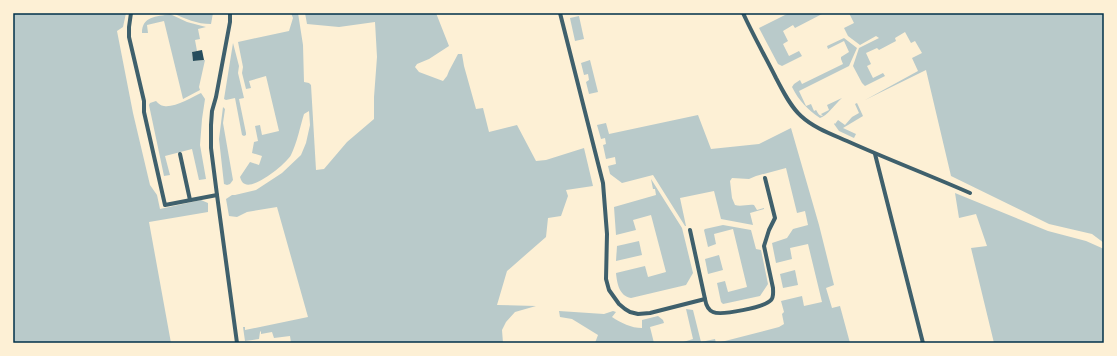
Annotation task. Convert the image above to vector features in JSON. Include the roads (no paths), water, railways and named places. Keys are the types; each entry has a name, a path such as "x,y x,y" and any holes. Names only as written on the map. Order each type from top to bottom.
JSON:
{"street":[{"path":"132,13 129,27 129,37 165,204 217,195"},
{"path":"230,13 230,22 212,111 211,148 237,343"},
{"path":"560,13 603,183 607,234 606,279 609,290 619,304 625,309 638,314 650,313 705,299"},
{"path":"743,13 779,83 801,116 816,126 875,154 970,193"},
{"path":"180,154 190,200"},
{"path":"875,154 923,343"},
{"path":"690,230 705,299 709,310 713,313 727,314 765,305 774,295 764,246 775,218 765,178"}]}
